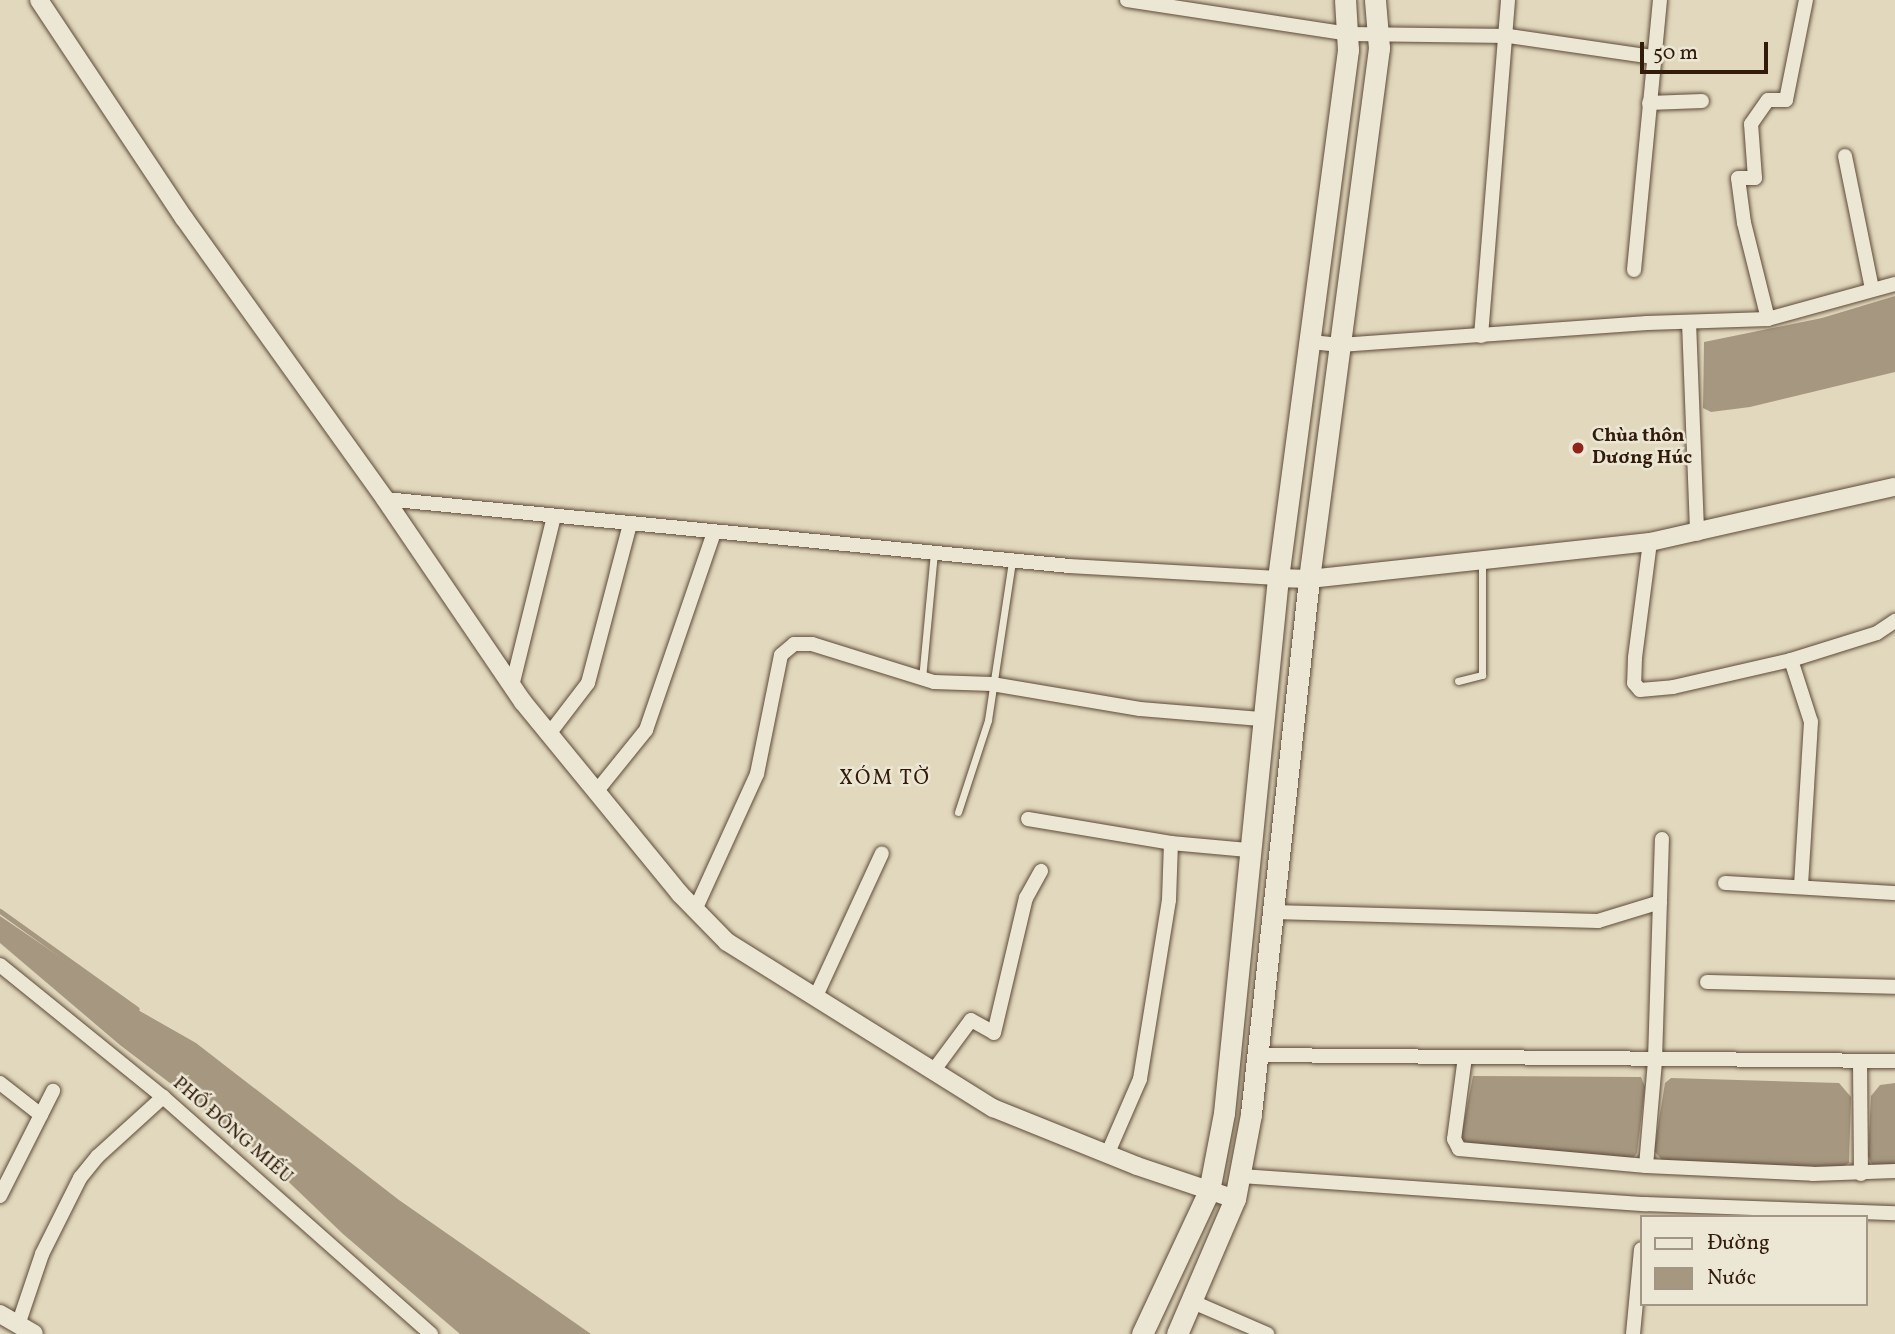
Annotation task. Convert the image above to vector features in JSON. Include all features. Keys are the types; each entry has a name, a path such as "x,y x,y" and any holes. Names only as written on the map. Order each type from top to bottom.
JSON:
{"main road":[{"path":"1142,1334 1209,1191 1232,1039 1248,849 1278,578 1311,342 1348,34 1345,0"},
{"path":"1177,1334 1235,1199 1241,1176 1258,1055 1309,579 1379,37 1375,0"}],"street":[{"path":"39,0 184,218 385,499 512,686 695,910 727,942 993,1108 1107,1154 1235,1199"},
{"path":"1127,0 1212,7 1348,34 1379,37 1509,36 1653,57"},
{"path":"1481,337 1509,36 1508,0"},
{"path":"1634,270 1660,0"},
{"path":"1768,319 1744,223 1738,178 1755,178 1751,124 1768,100 1786,100 1806,0"},
{"path":"1649,103 1702,101"},
{"path":"1845,156 1872,289"},
{"path":"1311,342 1340,345 1768,319 1895,284"},
{"path":"1689,322 1697,534"},
{"path":"385,499 1012,561 1309,579 1650,542 1697,534 1895,487"},
{"path":"512,686 554,516"},
{"path":"549,734 588,682 629,524"},
{"path":"596,792 646,730 713,532"},
{"path":"1650,542 1635,658 1634,683 1640,690 1673,687 1791,660 1877,633 1895,621"},
{"path":"695,910 757,774 781,655 794,644 812,644 922,680 992,684 1140,709 1262,719"},
{"path":"1791,660 1811,722 1801,887"},
{"path":"1028,819 1171,843 1248,849"},
{"path":"1646,1166 1655,1060 1662,839"},
{"path":"1107,1154 1140,1079 1170,900 1171,843"},
{"path":"817,996 883,853"},
{"path":"934,1070 971,1020 994,1033 1026,898 1041,871"},
{"path":"1725,883 1895,893"},
{"path":"1273,912 1598,921 1660,902"},
{"name":"PHỐ ĐÔNG MIẾU","path":"0,965 163,1097 431,1334"},
{"path":"1707,982 1895,987"},
{"path":"1258,1055 1895,1061"},
{"path":"1465,1057 1454,1139 1459,1149 1646,1166 1861,1174 1895,1171"},
{"path":"1860,1060 1861,1174"},
{"path":"0,1083 41,1115"},
{"path":"0,1196 53,1091"},
{"path":"18,1325 43,1254 80,1178 98,1156 163,1097"},
{"path":"1241,1176 1644,1210 1895,1213"},
{"path":"1633,1334 1640,1260"},
{"path":"1193,1302 1267,1334"},
{"path":"0,1314 34,1334"}],"lane":[{"path":"922,680 934,553"},
{"path":"1458,681 1482,675 1482,559"},
{"path":"958,812 988,720 1012,561"}],"water":[{"path":"1895,296 1895,372 1750,407 1711,412 1703,408 1704,342 1822,318"},
{"path":"0,916 138,1010 196,1043 399,1200 591,1334 460,1334 343,1234 246,1141 120,1045 0,943"},
{"path":"1473,1076 1641,1077 1645,1087 1637,1153 1632,1159 1466,1145 1461,1137"},
{"path":"1671,1078 1839,1083 1851,1097 1849,1163 1840,1168 1663,1161 1654,1151 1665,1083"},
{"path":"1895,1083 1895,1168 1873,1166 1868,1156 1871,1096 1880,1085"}],"waterway":[{"path":"0,911 137,1009"}],"place":[{"name":"Chùa thôn Dương Húc","path":"1578,448"}],"district":[{"name":"XÓM TỜ","path":"885,779"}]}
